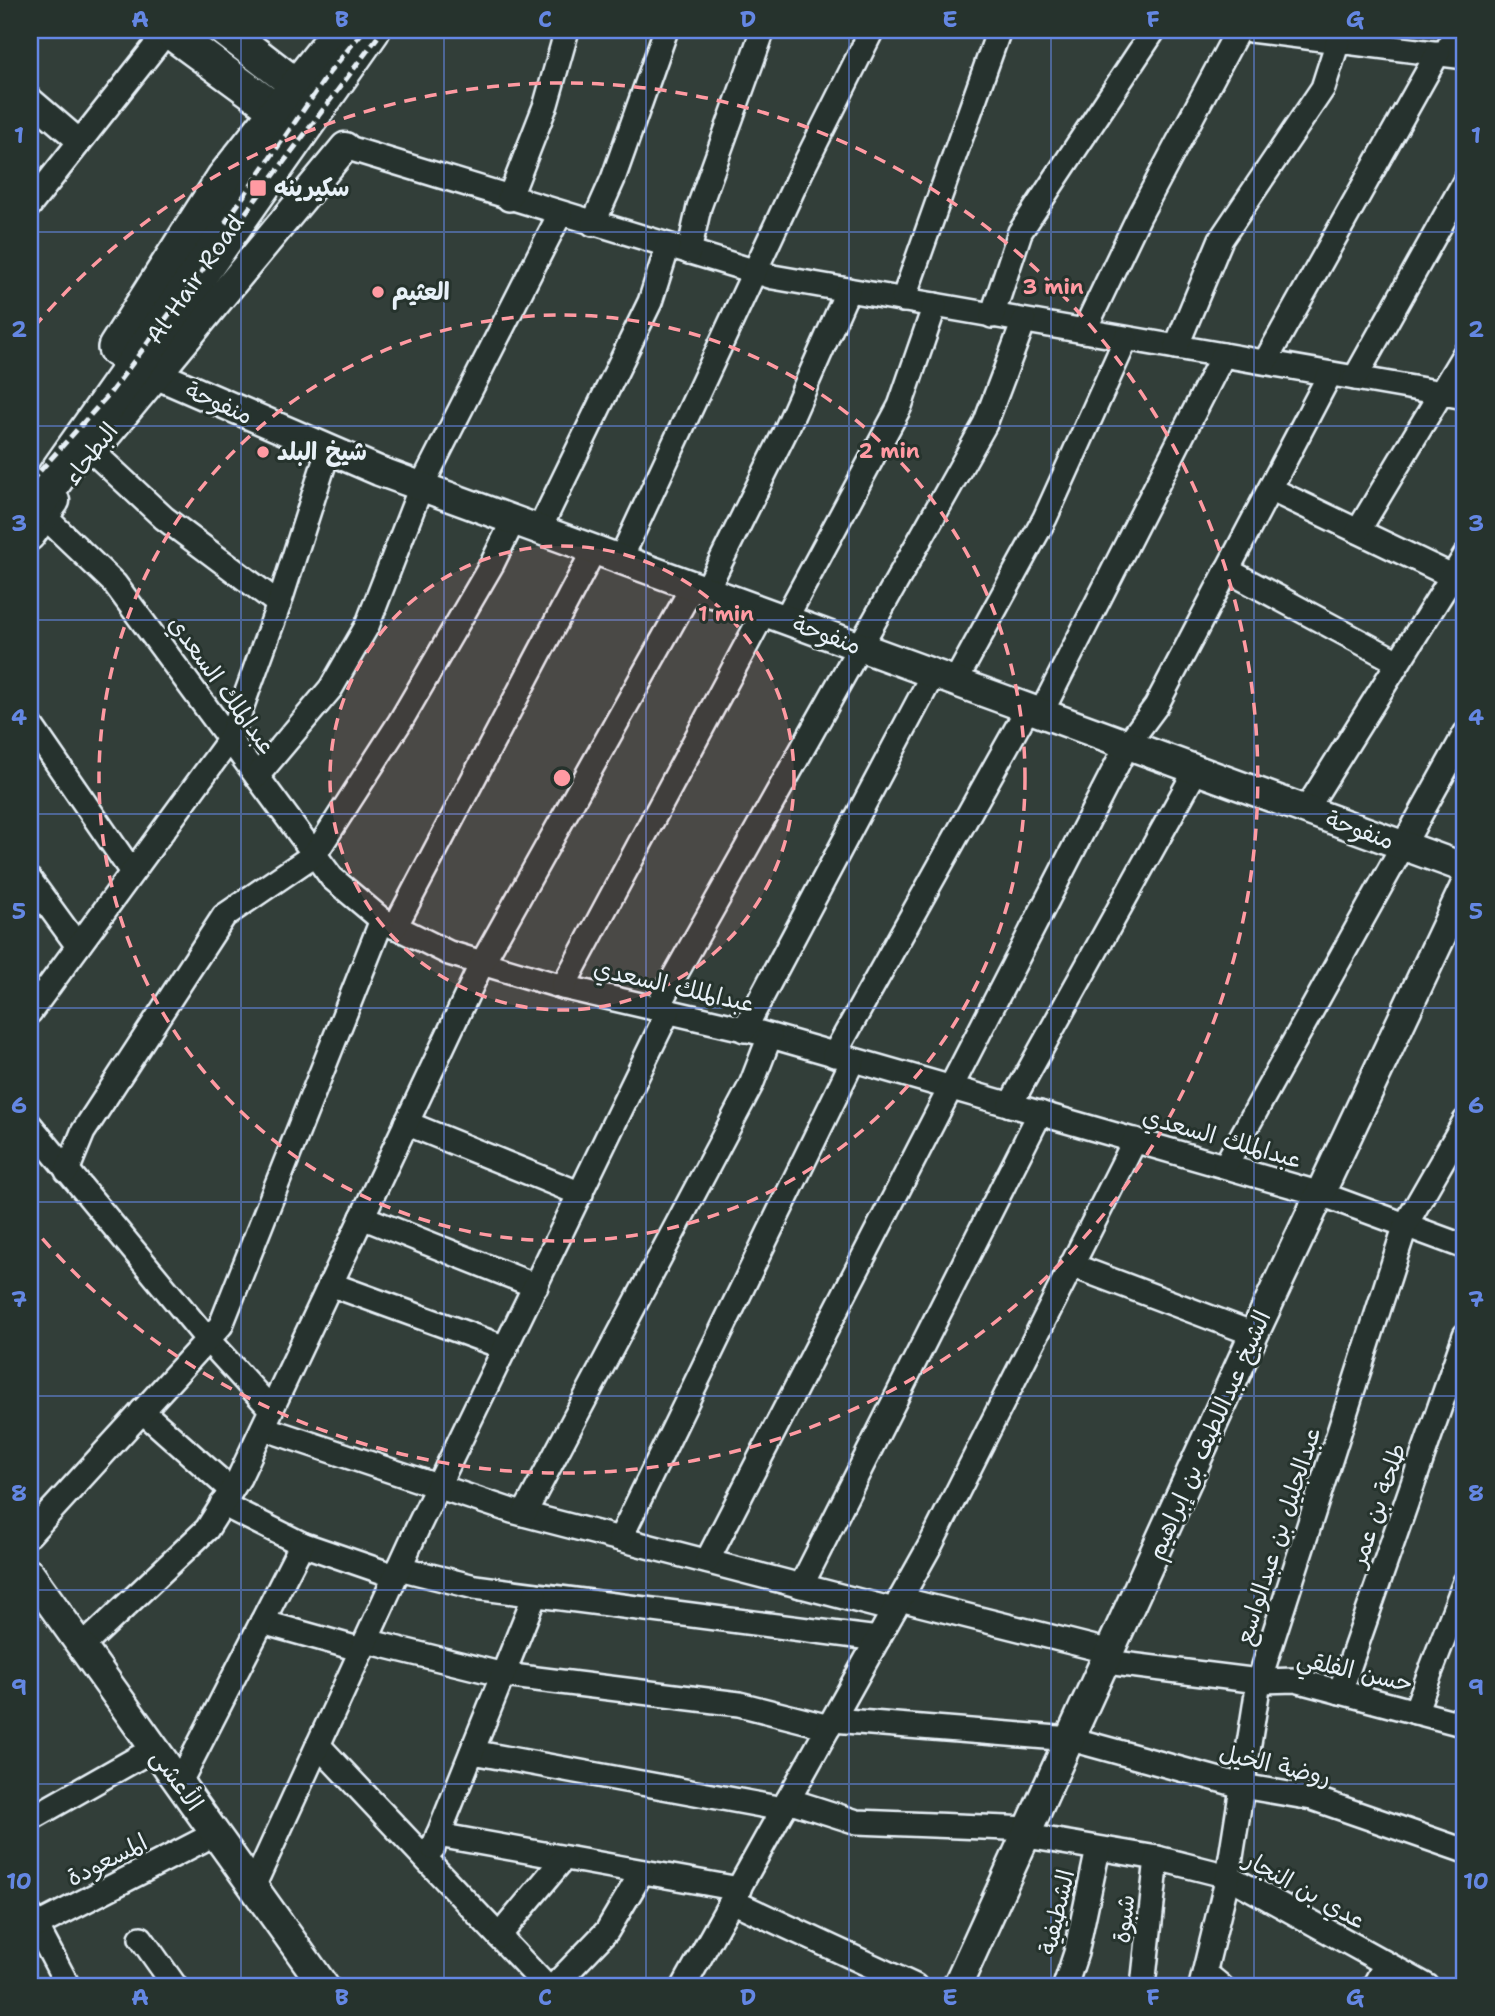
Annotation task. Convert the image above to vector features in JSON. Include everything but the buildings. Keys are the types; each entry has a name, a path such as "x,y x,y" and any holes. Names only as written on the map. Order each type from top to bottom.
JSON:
{"main road":[{"path":"167,30 289,104"},
{"path":"225,30 265,61 289,104"},
{"name":"Al Hair Road","path":"35,509 289,104 343,30"},
{"name":"Al Hair Road","path":"289,104 371,30"}],"street":[{"path":"30,205 167,30"},
{"path":"509,199 546,104 567,30"},
{"path":"593,224 613,179 666,30"},
{"path":"539,530 699,207 763,30"},
{"path":"620,559 872,30"},
{"path":"903,300 999,30"},
{"path":"992,316 1020,232 1154,30"},
{"path":"1084,331 1139,216 1238,30"},
{"path":"1250,30 1345,37 1450,55"},
{"path":"1265,362 1450,55 1456,30"},
{"path":"1176,347 1221,239 1323,88 1345,37"},
{"path":"30,99 79,141"},
{"path":"345,147 755,272 992,316 1465,397"},
{"name":"البطحاء","path":"35,509 93,452 345,147"},
{"path":"1355,378 1465,181"},
{"path":"257,776 331,688 367,626 421,487 560,214"},
{"path":"82,1647 207,1529 226,1497 267,1418 482,963 699,589 786,430 848,290"},
{"path":"563,988 775,616 900,406 935,305"},
{"path":"253,1887 397,1572 581,1194 662,1010 985,424 1024,321"},
{"path":"744,1030 944,678 1045,517 1126,339"},
{"path":"1358,531 1465,353"},
{"path":"620,1539 844,1057 1034,711 1223,355"},
{"name":"منفوحة","path":"155,374 328,451 421,487 1465,868"},
{"path":"707,1561 1127,745 1156,706 1330,374"},
{"path":"30,1012 230,739 279,604 328,451"},
{"path":"93,452 164,518 279,604"},
{"path":"1270,489 1452,576"},
{"name":"عبدالملك السعدي","path":"35,509 115,584 332,878 388,924 449,953 563,988 770,1036 1135,1140 1321,1194 1465,1247"},
{"path":"67,1171 83,1132 224,916 315,854 400,722 492,564 513,520"},
{"path":"30,1534 221,1325 388,924 594,550"},
{"path":"1306,810 1465,555"},
{"path":"1227,570 1398,662"},
{"path":"30,724 132,872"},
{"path":"1225,1166 1465,734"},
{"path":"1010,1105 1196,770"},
{"path":"30,880 78,946"},
{"name":"الشيخ عبداللطيف بن إبراهيم","path":"957,1986 1254,1334 1465,886"},
{"path":"524,1514 751,1085 770,1036"},
{"path":"801,1586 1040,1113"},
{"name":"عبدالجليل بن عبدالواسع","path":"1209,1982 1259,1681 1406,1224 1465,1121"},
{"path":"406,1123 581,1194"},
{"path":"30,1125 207,1339 267,1418"},
{"path":"684,1986 897,1605 1135,1140"},
{"path":"362,1217 536,1286"},
{"path":"1072,1265 1254,1334"},
{"path":"330,1284 506,1348"},
{"name":"طلحة بن عمر","path":"1340,1692 1465,1335"},
{"path":"142,1410 226,1497 302,1544 397,1572 475,1587 878,1639"},
{"name":"حسن الفلقي","path":"267,1418 439,1485 524,1514 801,1586 897,1605 1108,1657 1259,1681 1296,1680 1465,1725"},
{"path":"179,1784 302,1544"},
{"name":"الأعشى","path":"30,1574 324,1986"},
{"path":"1415,1712 1465,1582"},
{"path":"427,1860 535,1595"},
{"name":"الأعشى","path":"30,1600 305,1986"},
{"name":"روضة الخيل","path":"262,1622 503,1675 739,1704 831,1723 1071,1740 1242,1786 1312,1798 1465,1851"},
{"path":"318,1745 546,1986"},
{"name":"عدي بن النجار","path":"472,1752 785,1805 857,1822 1029,1833 1098,1849 1157,1858 1228,1876 1427,1986"},
{"path":"30,1819 141,1756"},
{"path":"438,1835 642,1872 735,1895 915,1986"},
{"name":"المسعودة","path":"33,1920 201,1841"},
{"name":"الشطيفية","path":"1065,1986 1076,1953 1098,1849"},
{"path":"499,1936 564,1858"},
{"name":"شبوة","path":"1143,1986 1157,1858"},
{"path":"554,1986 607,1931 642,1872"},
{"path":"33,1920 68,1986"},
{"path":"141,1938 175,1986"},
{"path":"1374,1986 1386,1964"}],"railway":[{"path":"225,223 329,73 364,30"},
{"path":"30,482 110,393 383,30"}],"place":[{"name":"سكيرينه","path":"258,188"},
{"name":"العثيم","path":"378,292"},
{"name":"شيخ البلد","path":"263,452"}]}
